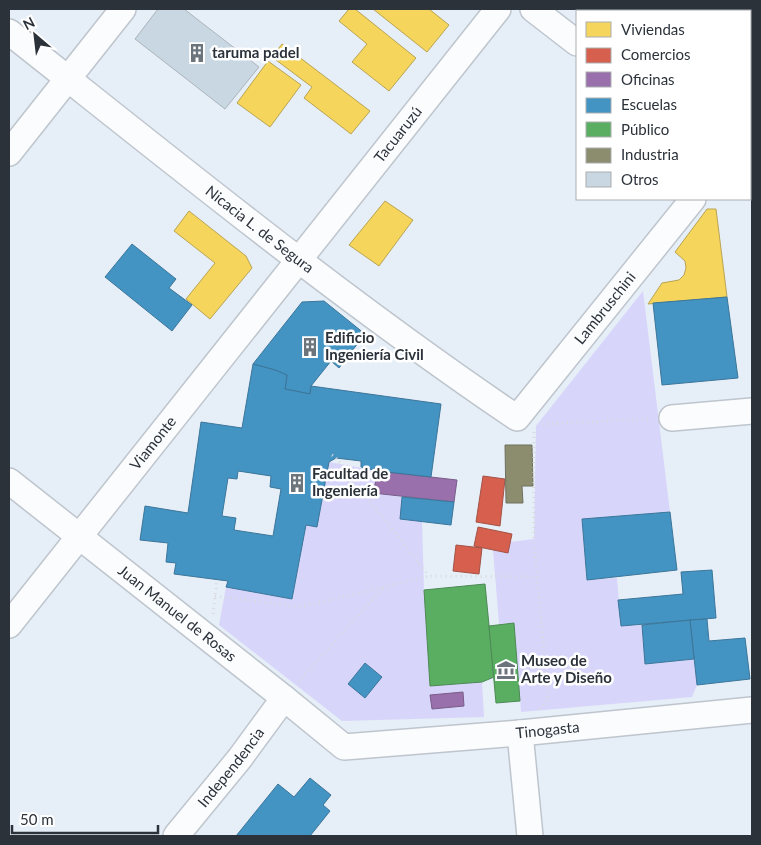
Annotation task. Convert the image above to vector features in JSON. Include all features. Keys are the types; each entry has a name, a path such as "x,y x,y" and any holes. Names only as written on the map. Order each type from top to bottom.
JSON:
{"street":[{"path":"9,153 122,9"},
{"name":"Tacuaruzú","path":"298,260 498,9"},
{"path":"533,9 576,42"},
{"name":"Nicacia L. de Segura","path":"9,32 298,260 451,374 517,418"},
{"name":"Lambruschini","path":"517,418 692,200"},
{"name":"Viamonte","path":"9,625 298,260"},
{"path":"672,418 752,410"},
{"name":"Juan Manuel de Rosas","path":"9,481 344,747"},
{"name":"Independencia","path":"176,836 240,758 284,698"},
{"name":"Tinogasta","path":"344,747 520,733 752,710"},
{"path":"520,733 530,836"}],"path":[{"path":"520,733 548,700 534,540 534,424 672,418"},
{"path":"332,456 336,458 429,576"},
{"path":"215,596 302,607 429,576 538,577"},
{"path":"210,639 217,580"},
{"path":"284,698 385,586"}],"shaded area":[{"path":"643,291 670,512 582,519 587,580 617,578 621,626 642,625 645,664 694,659 697,685 692,697 521,712 514,623 499,624 493,550 510,542 534,539 536,426"},
{"path":"329,462 378,471 373,493 402,497 400,519 422,521 430,685 482,682 484,717 342,721 219,625 226,587 306,525 317,527"}],"building: Viviendas":[{"path":"349,9 355,9 416,58 389,91 352,62 367,44 339,21"},
{"path":"373,9 429,9 449,25 427,52"},
{"path":"633,9 734,9 724,10"},
{"path":"282,44 370,111 351,134 304,98 312,87 272,57"},
{"path":"268,61 301,85 270,127 237,103"},
{"path":"385,201 413,220 379,266 349,245"},
{"path":"707,209 716,209 727,297 648,304 662,283 679,280 684,275 685,261 675,252"},
{"path":"189,211 246,256 252,268 210,319 186,299 215,263 174,231"}],"building: Comercios":[{"path":"483,476 505,479 500,526 476,522"},
{"path":"478,527 512,534 508,553 474,546"},
{"path":"456,545 482,548 479,574 453,571"}],"building: Oficinas":[{"path":"378,471 457,480 454,502 373,493"},
{"path":"463,692 464,706 432,709 430,695"}],"building: Escuelas":[{"path":"132,244 176,279 169,288 192,305 172,331 105,277"},
{"path":"727,297 738,378 662,385 653,303"},
{"name":"Edificio Ingeniería Civil","path":"324,301 365,334 339,368 331,361 311,386 310,394 285,389 287,375 253,364 302,302"},
{"name":"Facultad de Ingeniería","path":"253,364 287,375 285,389 310,394 311,386 441,404 431,477 378,471 361,467 361,461 336,458 329,462 317,527 306,525 292,599 226,587 228,581 174,574 176,563 166,562 168,543 140,540 145,506 188,513 201,422 242,428","holes":["238,471 271,476 270,487 281,489 273,536 234,530 236,518 222,516 228,478 237,479"]},
{"path":"402,497 454,502 451,525 400,519"},
{"path":"670,512 677,570 587,580 582,519"},
{"path":"712,570 716,618 621,626 618,600 683,594 681,572"},
{"path":"707,619 709,641 745,638 750,679 697,685 690,620"},
{"path":"690,620 694,659 645,664 642,625"},
{"path":"365,663 382,677 365,698 348,684"},
{"path":"310,778 331,795 323,805 330,811 310,836 236,836 278,784 294,797"}],"building: Público":[{"path":"485,584 494,677 482,682 430,686 424,590"},
{"path":"514,623 520,701 496,703 489,626"}],"building: Industria":[{"path":"505,445 532,445 533,486 522,486 523,503 506,503"}],"building: Otros":[{"name":"taruma padel","path":"158,9 184,9 259,67 225,109 135,39"}],"place":[{"name":"taruma padel","path":"197,53"},
{"name":"Edificio Ingeniería Civil","path":"310,347"},
{"name":"Facultad de Ingeniería","path":"297,483"},
{"name":"Museo de Arte y Diseño","path":"506,670"}]}
